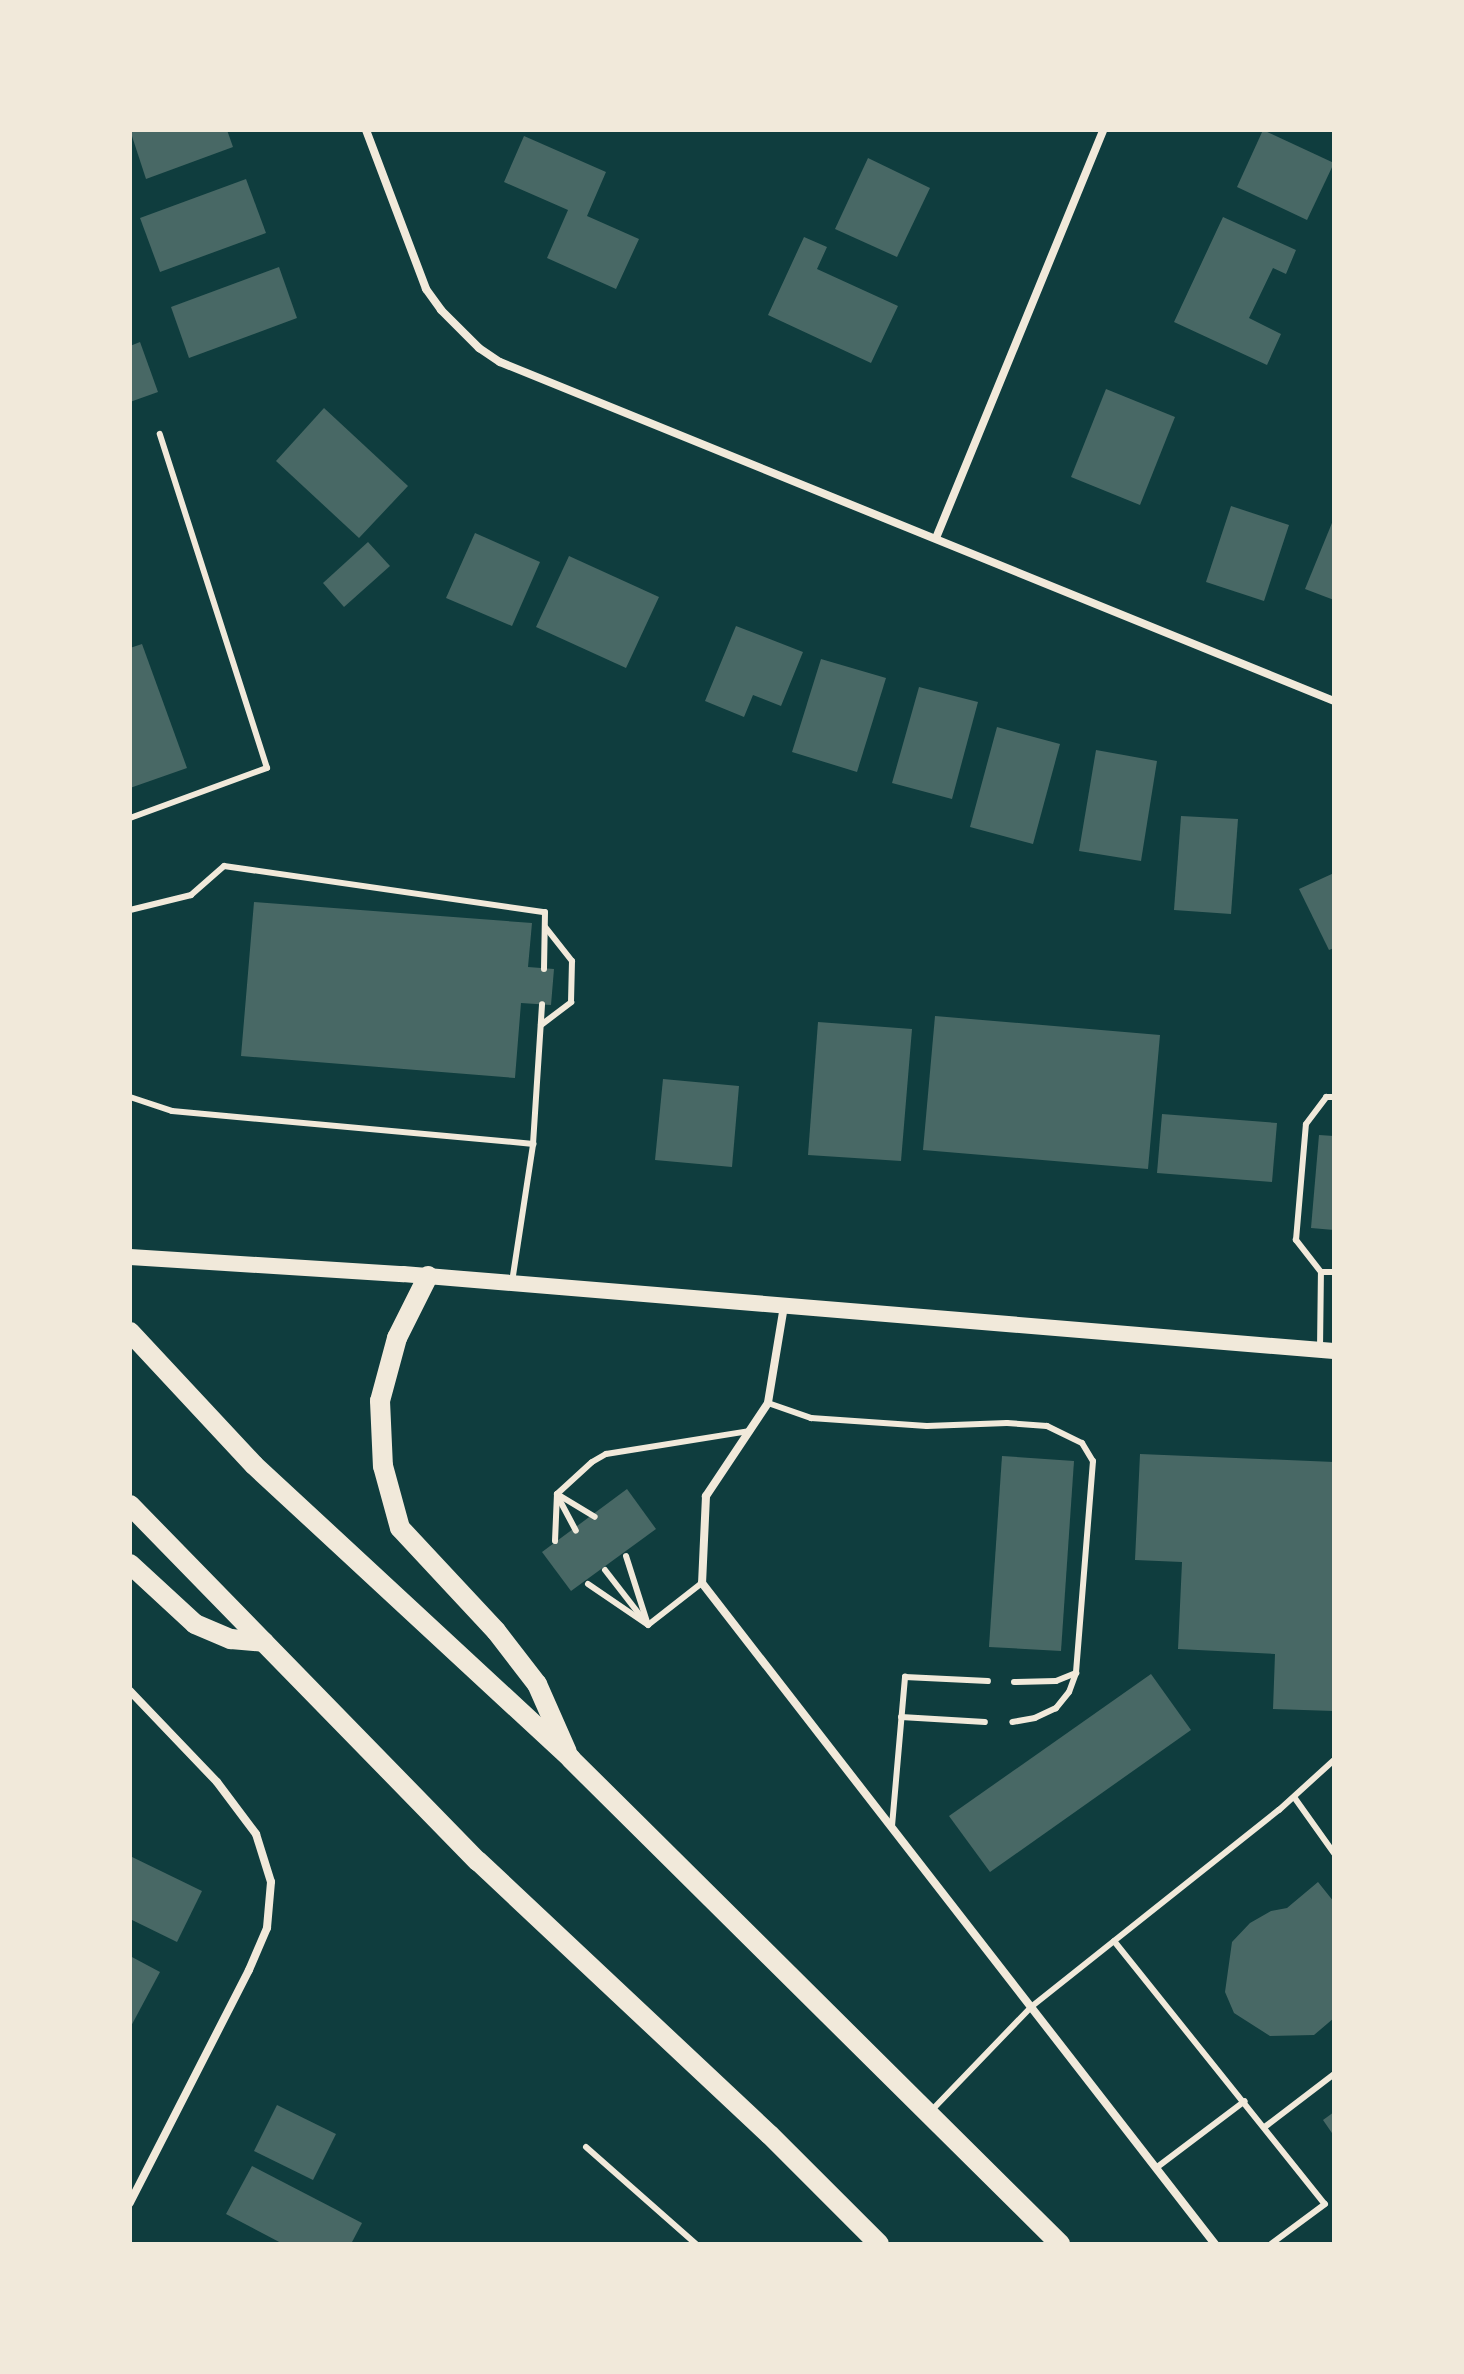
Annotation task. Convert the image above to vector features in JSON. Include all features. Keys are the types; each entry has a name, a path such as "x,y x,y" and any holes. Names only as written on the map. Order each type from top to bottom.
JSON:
{"main road":[{"path":"130,1257 512,1282 1327,1350"},
{"path":"428,1276 397,1338 380,1401 383,1466 400,1528 496,1631 537,1684 571,1759"},
{"path":"130,1332 254,1465 571,1759 926,2115 1060,2244"},
{"path":"130,1505 478,1861 770,2135 879,2244"},
{"path":"130,1564 195,1624 231,1639 264,1642"}],"street":[{"path":"366,130 426,289 441,310 479,348 529,376 1334,701"},
{"path":"936,538 1103,130"},
{"path":"784,1306 768,1403 706,1496 702,1583 1215,2244"},
{"path":"130,1691 217,1782 256,1834 271,1882 267,1928 249,1970 130,2203"}],"lane":[{"path":"130,818 267,768 160,434"},
{"path":"130,910 191,895 224,866 545,912 544,969"},
{"path":"541,1025 571,1002 572,961 544,927"},
{"path":"512,1282 533,1144 542,1004"},
{"path":"130,1097 172,1111 533,1144"},
{"path":"1327,1350 1321,1272 1296,1240 1306,1124 1326,1097 1334,1097"},
{"path":"1321,1272 1334,1272"},
{"path":"768,1403 811,1418 927,1426 1007,1423 1047,1426 1082,1443 1093,1461 1076,1673 1069,1692 1056,1708 1035,1718 1012,1722"},
{"path":"555,1541 557,1494 606,1454 750,1431"},
{"path":"557,1494 595,1517"},
{"path":"557,1494 576,1531"},
{"path":"626,1556 648,1625"},
{"path":"605,1570 648,1625"},
{"path":"648,1625 702,1583"},
{"path":"588,1584 648,1625"},
{"path":"1014,1682 1056,1681 1076,1673"},
{"path":"892,1828 905,1677 988,1681"},
{"path":"901,1717 985,1722"},
{"path":"926,2115 1031,2007 1294,1797 1334,1760"},
{"path":"1294,1797 1334,1853"},
{"path":"1114,1941 1266,2126 1325,2204 1271,2244"},
{"path":"1266,2126 1334,2074"},
{"path":"1156,2168 1245,2101"},
{"path":"586,2147 696,2244"}],"building":[{"path":"130,130 227,130 233,147 146,179"},
{"path":"1263,130 1334,163 1307,220 1237,187"},
{"path":"524,136 606,172 587,216 639,239 616,289 547,258 568,210 504,182"},
{"path":"868,158 930,188 897,257 835,229"},
{"path":"246,179 266,233 160,272 140,218"},
{"path":"1223,217 1296,250 1286,274 1273,268 1249,318 1281,334 1267,365 1174,322"},
{"path":"804,237 827,247 817,269 898,306 871,363 768,315"},
{"path":"279,267 297,318 189,358 171,307"},
{"path":"140,342 158,392 130,402 130,346"},
{"path":"1106,389 1175,417 1140,505 1071,477"},
{"path":"324,408 408,486 359,538 276,461"},
{"path":"1231,506 1289,525 1264,601 1206,582"},
{"path":"1334,518 1334,600 1305,589"},
{"path":"475,533 540,562 512,626 446,598"},
{"path":"368,542 390,566 344,607 323,583"},
{"path":"569,556 659,597 626,668 536,627"},
{"path":"736,626 803,652 781,706 753,695 744,717 705,701"},
{"path":"142,644 187,768 130,788 130,648"},
{"path":"821,659 886,678 857,772 792,752"},
{"path":"919,687 978,702 952,799 892,783"},
{"path":"997,727 1060,744 1033,844 970,827"},
{"path":"1096,750 1157,761 1141,861 1079,851"},
{"path":"1181,816 1238,819 1231,914 1174,910"},
{"path":"1334,873 1334,948 1329,950 1299,889"},
{"path":"254,902 532,923 528,967 554,969 551,1005 521,1003 515,1078 241,1056"},
{"path":"935,1016 1160,1035 1148,1169 923,1150"},
{"path":"818,1022 912,1029 901,1161 808,1155"},
{"path":"663,1079 739,1086 732,1167 655,1160"},
{"path":"1162,1114 1277,1123 1272,1182 1157,1173"},
{"path":"1319,1135 1334,1136 1334,1230 1311,1228"},
{"path":"1140,1454 1334,1462 1334,1711 1273,1709 1275,1654 1178,1649 1182,1562 1135,1560"},
{"path":"1002,1456 1074,1461 1061,1651 989,1647"},
{"path":"627,1489 656,1529 571,1591 542,1552"},
{"path":"1151,1674 1191,1730 990,1872 949,1816"},
{"path":"130,1856 202,1891 177,1942 130,1919"},
{"path":"1318,1882 1334,1902 1334,2018 1314,2035 1270,2036 1234,2013 1225,1992 1232,1942 1250,1923 1271,1911 1287,1908"},
{"path":"130,1956 160,1972 130,2028"},
{"path":"277,2105 336,2134 313,2180 254,2151"},
{"path":"1334,2112 1334,2136 1323,2120"},
{"path":"252,2166 362,2223 351,2244 283,2244 226,2214"}]}
